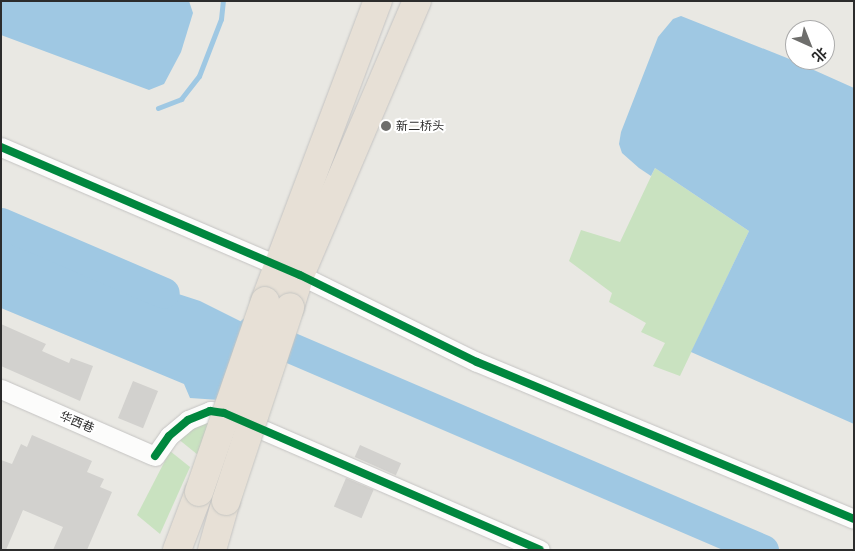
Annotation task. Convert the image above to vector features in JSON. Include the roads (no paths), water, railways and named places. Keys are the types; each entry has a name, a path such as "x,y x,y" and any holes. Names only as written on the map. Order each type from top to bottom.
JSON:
{"highway":[{"path":"212,550 278,304 378,1"},
{"path":"289,270 417,1"},
{"path":"177,550 199,492 278,304"}],"street":[{"path":"1,147 289,270 477,362 854,518"},
{"name":"华西巷","path":"1,389 154,455 169,436 188,420 210,411 224,412 540,550"}],"water":[{"path":"1,1 189,1 193,13 181,52 164,84 149,90 1,35"},
{"path":"681,16 785,57 785,70 814,70 854,88 854,424 691,352 749,231 655,168 651,176 622,153 619,144 621,132 658,37 673,19"},
{"path":"1,222 70,251 77,261 200,301 258,330 234,401 190,398 184,384 1,308"}],"waterway":[{"path":"158,108 181,99 199,76 221,19 223,1"},
{"path":"1,223 164,293"},
{"path":"252,331 763,550"}],"place":[{"name":"新二桥头","path":"386,126"}]}
